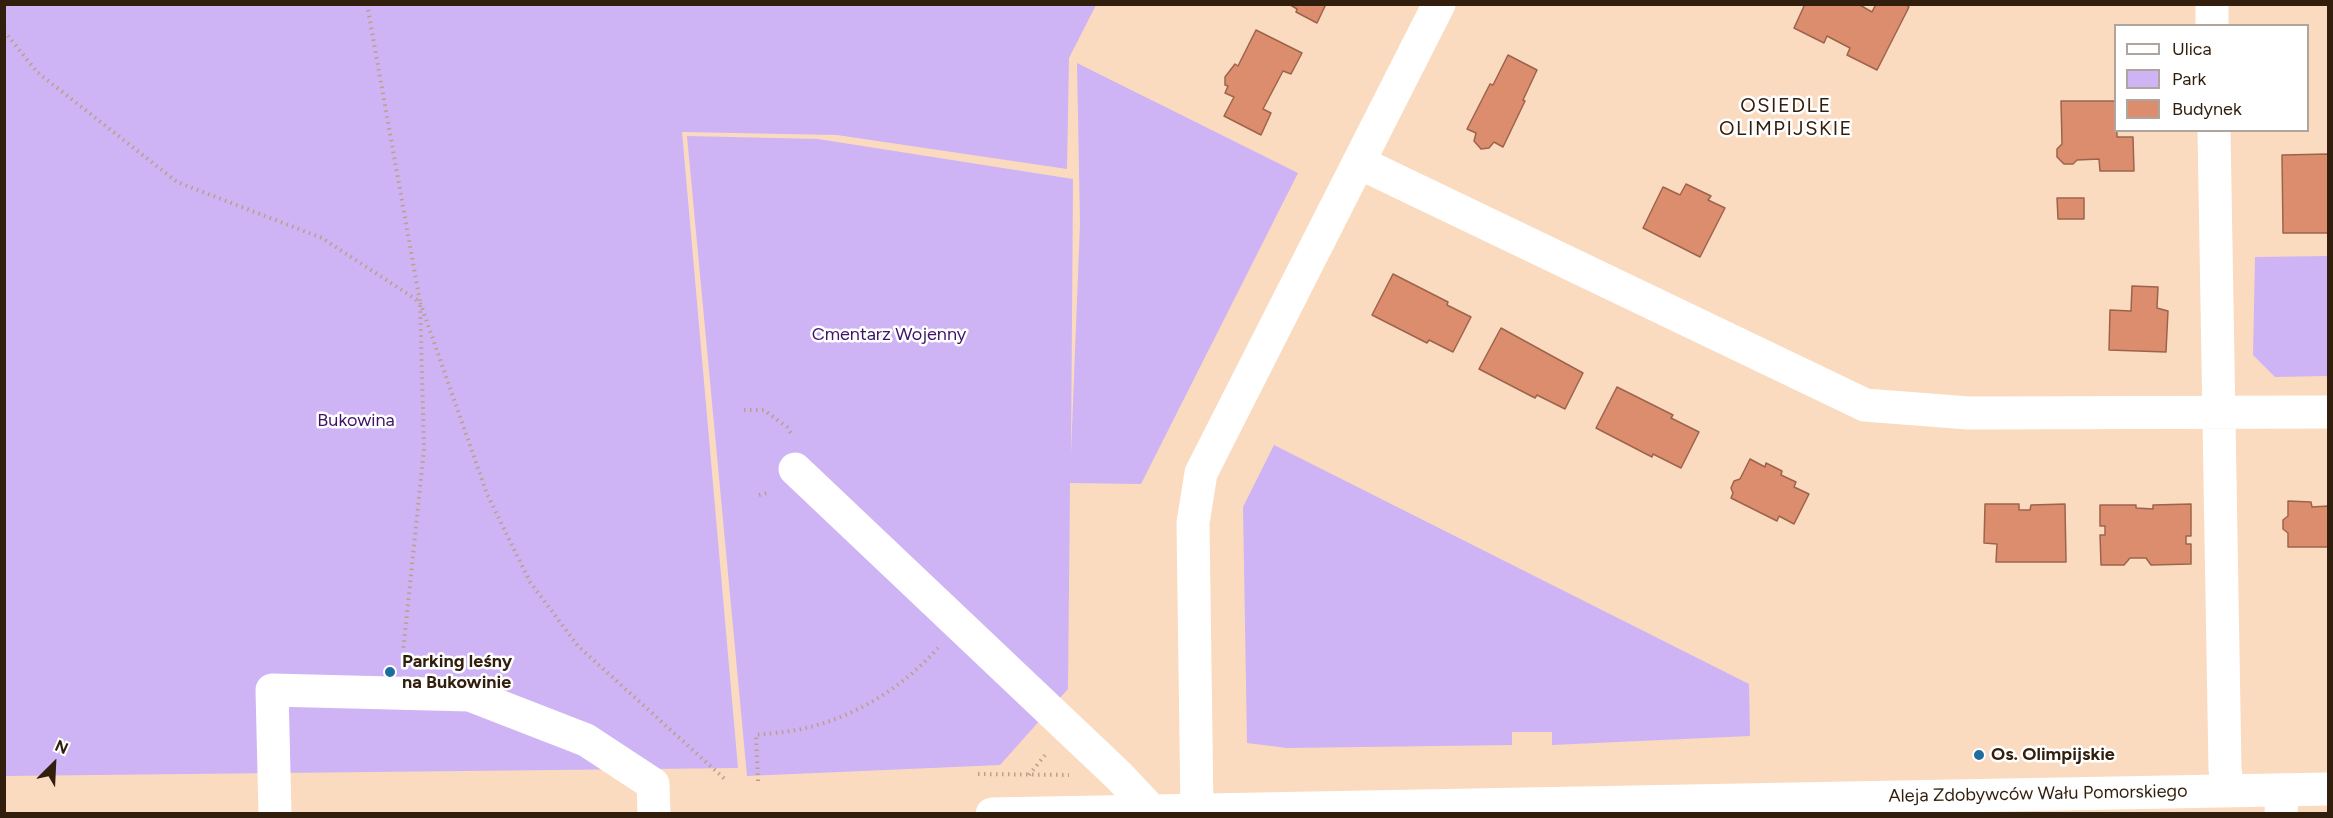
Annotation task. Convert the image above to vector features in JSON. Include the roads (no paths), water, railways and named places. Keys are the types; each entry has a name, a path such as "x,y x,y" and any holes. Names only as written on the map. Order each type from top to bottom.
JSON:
{"street":[{"path":"1197,810 1193,523 1201,472 1439,4"},
{"path":"2212,4 2212,24"},
{"path":"2214,132 2217,413 2225,769 2228,790"},
{"path":"1360,163 1865,405 1968,413 2328,412"},
{"path":"795,469 1119,776 1152,811"},
{"path":"275,813 272,690 471,695 586,740 653,784 654,813"},
{"name":"Aleja Zdobywców Wału Pomorskiego","path":"992,813 1789,807 2228,790 2282,802 2328,789"}],"place":[{"name":"Parking leśny na Bukowinie","path":"390,672"},
{"name":"Os. Olimpijskie","path":"1979,755"}],"district":[{"name":"OSIEDLE OLIMPIJSKIE","path":"1786,118"}],"park label":[{"name":"Cmentarz Wojenny","path":"889,335"},
{"name":"Bukowina","path":"356,421"}]}
